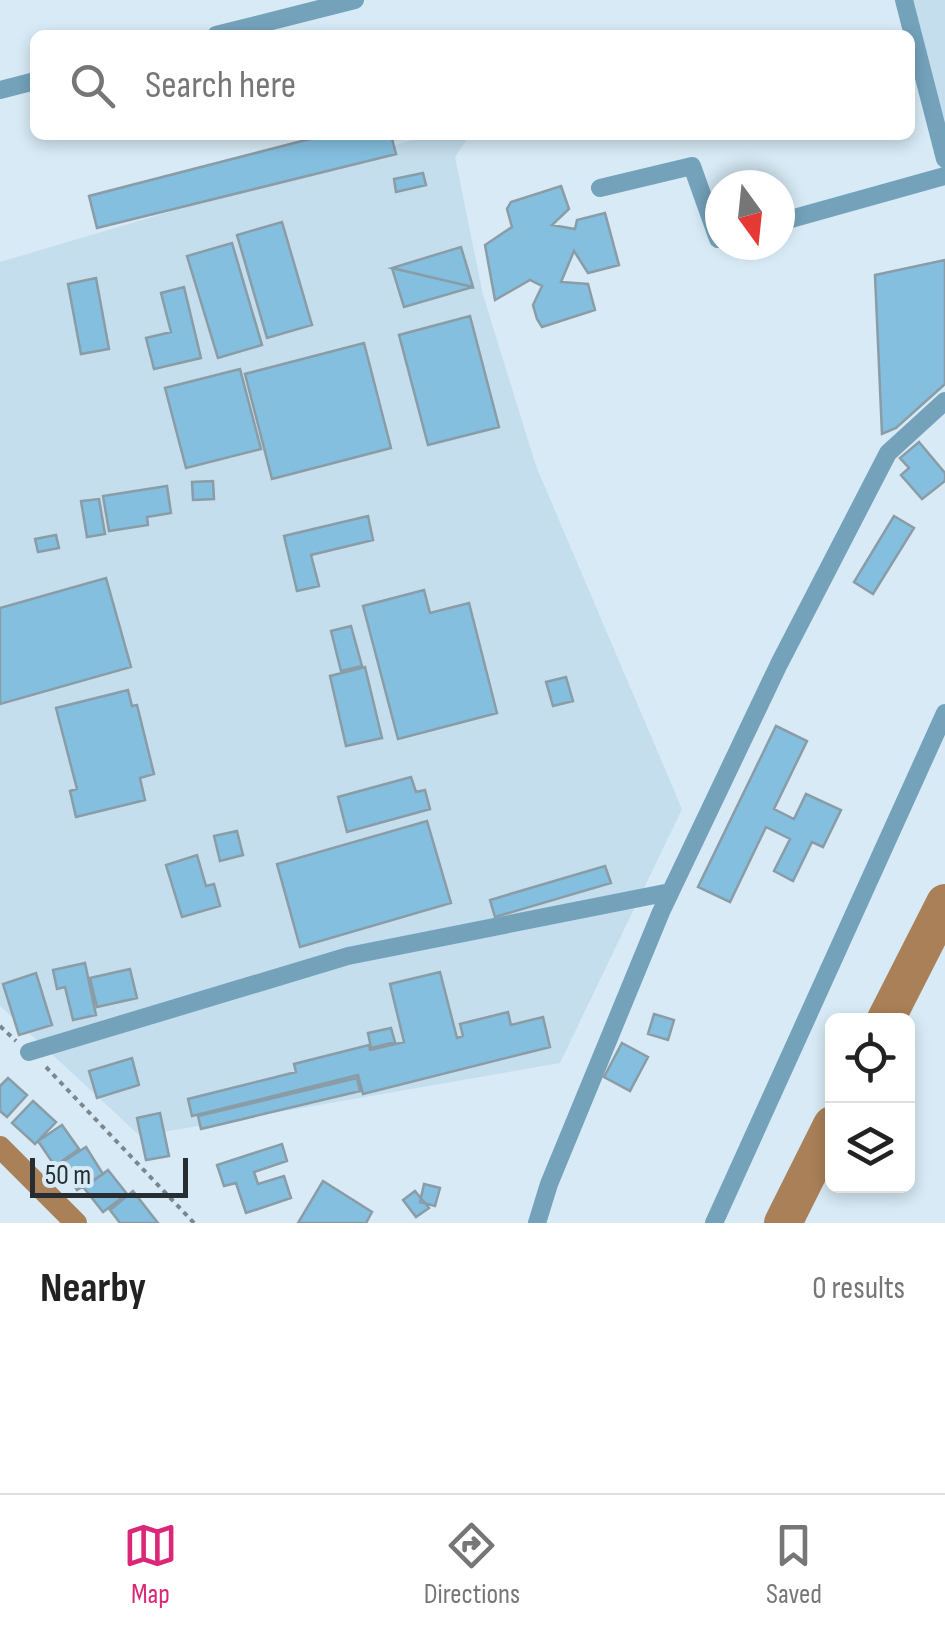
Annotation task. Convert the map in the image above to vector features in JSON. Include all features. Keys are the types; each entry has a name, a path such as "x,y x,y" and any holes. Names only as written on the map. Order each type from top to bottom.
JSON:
{"street":[{"path":"236,30 355,0"},
{"path":"904,0 912,30"},
{"path":"915,42 945,158"},
{"path":"0,90 30,82"},
{"path":"600,188 692,166 705,202"},
{"path":"795,218 945,176"},
{"path":"537,1223 549,1184 670,892 779,664 888,453 945,401"},
{"path":"714,1223 945,713"},
{"path":"29,1052 348,956 670,892"}],"path":[{"path":"0,1026 58,1078 194,1223"}],"shaded area":[{"path":"904,0 945,0 945,160 915,30 912,30"},
{"path":"412,140 467,140 455,157 483,295 536,466 682,809 560,1063 140,1136 0,1006 0,262"}],"building":[{"path":"306,140 392,140 396,154 97,228 89,196"},
{"path":"423,173 426,185 396,192 394,179"},
{"path":"561,186 569,209 552,225 575,229 577,220 605,213 619,265 588,273 574,251 561,282 588,284 595,310 542,327 533,305 542,286 530,280 495,300 485,245 512,227 507,209 511,202"},
{"path":"282,222 312,325 267,338 237,235"},
{"path":"232,243 262,345 218,358 187,256"},
{"path":"461,247 473,287 392,268"},
{"path":"461,247 473,287 404,307 392,268"},
{"path":"945,260 945,384 896,428 882,434 875,275"},
{"path":"96,278 109,349 81,354 68,284"},
{"path":"184,287 201,358 154,369 146,338 171,332 161,293"},
{"path":"470,316 499,427 428,445 399,335"},
{"path":"364,343 391,448 272,479 245,374"},
{"path":"240,369 261,449 186,468 165,388"},
{"path":"919,442 945,473 945,481 922,499 901,475 909,468 900,458"},
{"path":"213,481 214,499 193,500 192,482"},
{"path":"167,486 171,513 147,517 148,525 109,531 103,496"},
{"path":"99,499 105,534 87,537 81,501"},
{"path":"368,516 373,540 311,555 319,586 297,591 284,536"},
{"path":"894,516 914,528 873,594 854,582"},
{"path":"56,535 59,548 38,552 35,539"},
{"path":"106,578 131,667 0,704 0,608"},
{"path":"424,590 430,613 469,603 497,713 398,739 363,606"},
{"path":"351,626 362,666 341,671 331,631"},
{"path":"365,667 382,738 346,746 330,676"},
{"path":"566,677 573,701 553,706 546,682"},
{"path":"128,690 132,706 137,705 154,774 140,778 145,800 76,817 70,791 77,789 56,708"},
{"path":"776,726 807,741 774,809 794,819 806,794 841,810 823,847 812,842 793,881 774,871 790,839 766,827 730,902 698,887"},
{"path":"411,777 416,792 425,790 430,809 347,832 338,797"},
{"path":"427,821 451,903 300,947 277,864"},
{"path":"237,831 243,855 220,861 214,836"},
{"path":"197,855 206,886 214,884 220,906 182,917 166,865"},
{"path":"605,866 611,883 495,917 490,900"},
{"path":"85,963 96,1015 73,1020 65,987 57,989 53,970"},
{"path":"130,969 137,998 97,1007 90,978"},
{"path":"440,972 457,1038 463,1036 460,1024 508,1012 511,1025 543,1017 550,1047 363,1094 358,1075 192,1116 188,1099 296,1072 294,1064 369,1045 370,1050 404,1042 390,984"},
{"path":"36,973 52,1025 19,1035 3,984"},
{"path":"654,1014 674,1020 668,1040 648,1034"},
{"path":"391,1028 395,1042 371,1048 368,1033"},
{"path":"622,1043 648,1057 630,1091 604,1077"},
{"path":"132,1058 139,1085 97,1098 89,1071"},
{"path":"8,1078 27,1095 7,1117 0,1111 0,1086"},
{"path":"357,1078 360,1091 201,1129 198,1116"},
{"path":"33,1101 56,1122 35,1144 12,1123"},
{"path":"160,1113 169,1156 146,1160 137,1118"},
{"path":"62,1125 79,1149 55,1166 38,1141"},
{"path":"282,1144 287,1161 254,1172 258,1184 284,1176 291,1198 246,1213 236,1183 224,1186 217,1165"},
{"path":"86,1147 103,1174 77,1190 61,1163"},
{"path":"108,1170 127,1194 103,1212 84,1188"},
{"path":"323,1181 372,1212 366,1223 298,1223"},
{"path":"424,1184 440,1188 435,1206 420,1202"},
{"path":"133,1191 158,1223 120,1223 110,1210"},
{"path":"415,1191 429,1208 416,1217 403,1200"}],"waterway":[{"path":"889,1013 945,903"},
{"path":"783,1223 825,1139"},
{"path":"0,1147 76,1223"}]}
